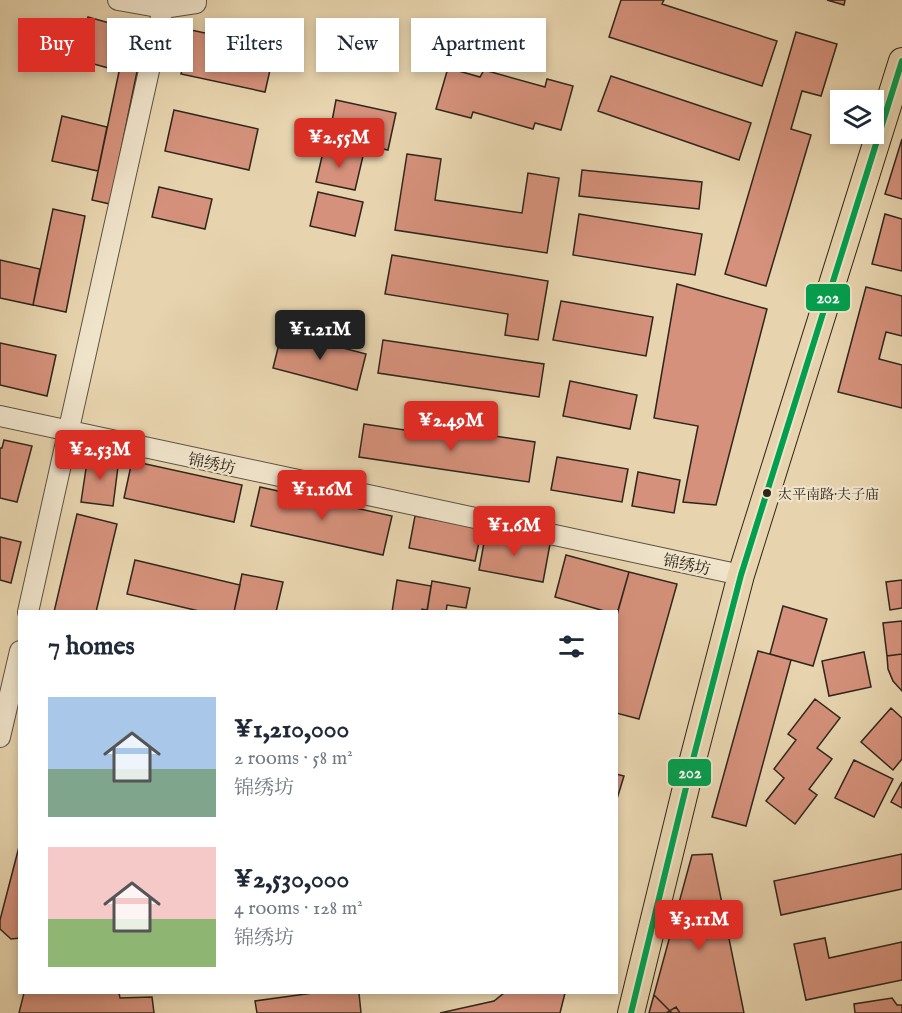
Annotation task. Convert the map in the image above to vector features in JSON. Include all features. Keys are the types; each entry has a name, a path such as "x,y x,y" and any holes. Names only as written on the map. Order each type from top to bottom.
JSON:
{"main road":[{"path":"631,1013 741,575 902,61"}],"street":[{"path":"118,0 163,8 196,3 196,0"},
{"path":"28,610 163,8"},
{"name":"锦绣坊","path":"0,416 741,575"},
{"path":"0,736 18,660"}],"building":[{"path":"621,0 664,0 662,4 777,41 762,86 609,37"},
{"path":"827,0 845,0 844,5"},
{"path":"95,19 107,22 107,68 95,64"},
{"path":"193,30 205,33 205,72 270,72 265,92 181,74 181,72 193,72"},
{"path":"796,32 837,44 821,96 802,91 791,129 811,135 766,286 725,274"},
{"path":"119,72 137,72 110,204 92,200"},
{"path":"447,72 462,72 480,77 483,72 491,72 545,87 547,79 573,86 561,130 535,123 533,129 473,112 471,118 436,109"},
{"path":"611,76 751,123 739,160 598,111"},
{"path":"336,100 396,113 388,150 329,137"},
{"path":"174,110 258,129 249,170 165,151"},
{"path":"62,116 107,127 98,171 52,161"},
{"path":"902,139 902,199 885,194"},
{"path":"324,148 363,156 355,190 316,182"},
{"path":"407,154 441,159 435,200 522,213 528,173 559,178 547,253 395,230"},
{"path":"582,170 702,182 699,209 579,196"},
{"path":"159,187 212,199 205,229 152,217"},
{"path":"318,192 363,202 355,236 310,226"},
{"path":"53,209 85,216 66,312 33,305"},
{"path":"579,214 702,234 695,275 573,255"},
{"path":"885,214 902,219 902,271 872,264"},
{"path":"392,255 548,281 538,340 505,335 508,314 385,294"},
{"path":"0,260 40,269 33,305 0,298"},
{"path":"677,284 767,309 716,505 683,502 698,426 654,418"},
{"path":"866,287 902,296 902,336 886,332 879,359 902,365 902,408 838,392"},
{"path":"561,301 653,317 646,356 553,340"},
{"path":"282,332 366,354 357,390 273,368"},
{"path":"383,340 544,364 539,397 378,373"},
{"path":"0,343 56,355 47,396 0,385"},
{"path":"570,381 637,395 630,429 563,416"},
{"path":"364,424 452,437 453,430 535,442 529,482 359,457"},
{"path":"4,440 32,446 17,502 0,498 0,448"},
{"path":"88,455 119,459 113,506 81,502"},
{"path":"557,457 628,469 622,502 551,490"},
{"path":"132,461 242,485 234,522 124,498"},
{"path":"638,472 680,480 674,513 632,506"},
{"path":"260,487 392,516 383,555 251,526"},
{"path":"77,514 117,524 96,610 54,610"},
{"path":"415,516 482,528 475,561 409,548"},
{"path":"486,532 550,544 543,582 479,570"},
{"path":"0,537 21,542 11,583 0,580"},
{"path":"566,555 629,572 618,611 601,610 555,597"},
{"path":"135,560 240,585 234,610 195,610 127,594"},
{"path":"629,572 677,584 639,719 618,714 618,610"},
{"path":"242,574 283,582 276,610 234,610"},
{"path":"397,580 431,586 427,610 392,610"},
{"path":"902,580 902,608 890,610 886,582"},
{"path":"432,581 470,588 466,608 447,605 446,610 427,610"},
{"path":"783,606 827,619 813,666 770,654"},
{"path":"902,621 902,654 887,656 883,623"},
{"path":"758,651 791,660 746,826 712,817"},
{"path":"864,652 871,687 829,696 822,661"},
{"path":"902,654 902,691 893,681 888,669 887,656"},
{"path":"815,699 840,718 817,748 832,759 809,789 817,795 795,824 766,801 784,778 774,769 796,740 788,734"},
{"path":"891,708 902,718 902,759 893,770 861,742"},
{"path":"854,760 893,779 874,817 835,798"},
{"path":"618,774 624,776 618,796"},
{"path":"902,782 902,808 891,802"},
{"path":"18,851 18,938 11,939 0,929 0,920"},
{"path":"712,854 744,1013 649,1013 692,855"},
{"path":"902,854 902,889 781,915 774,881"},
{"path":"825,938 829,958 902,942 902,980 806,1000 794,944"},
{"path":"24,994 119,994 120,998 152,997 154,1013 19,1013"},
{"path":"306,994 359,994 361,1013 257,1013 255,1001"},
{"path":"503,994 565,994 560,1013 440,1013 494,1001"},
{"path":"654,995 672,1013 649,1013"},
{"path":"892,998 897,1005 902,1005 902,1013 855,1013 854,1004"},
{"path":"676,1007 680,1013 666,1013"}],"transit line":[{"name":"202","path":"631,1013 741,575 902,61"}],"place":[{"name":"太平南路·夫子庙","path":"767,493"}]}
